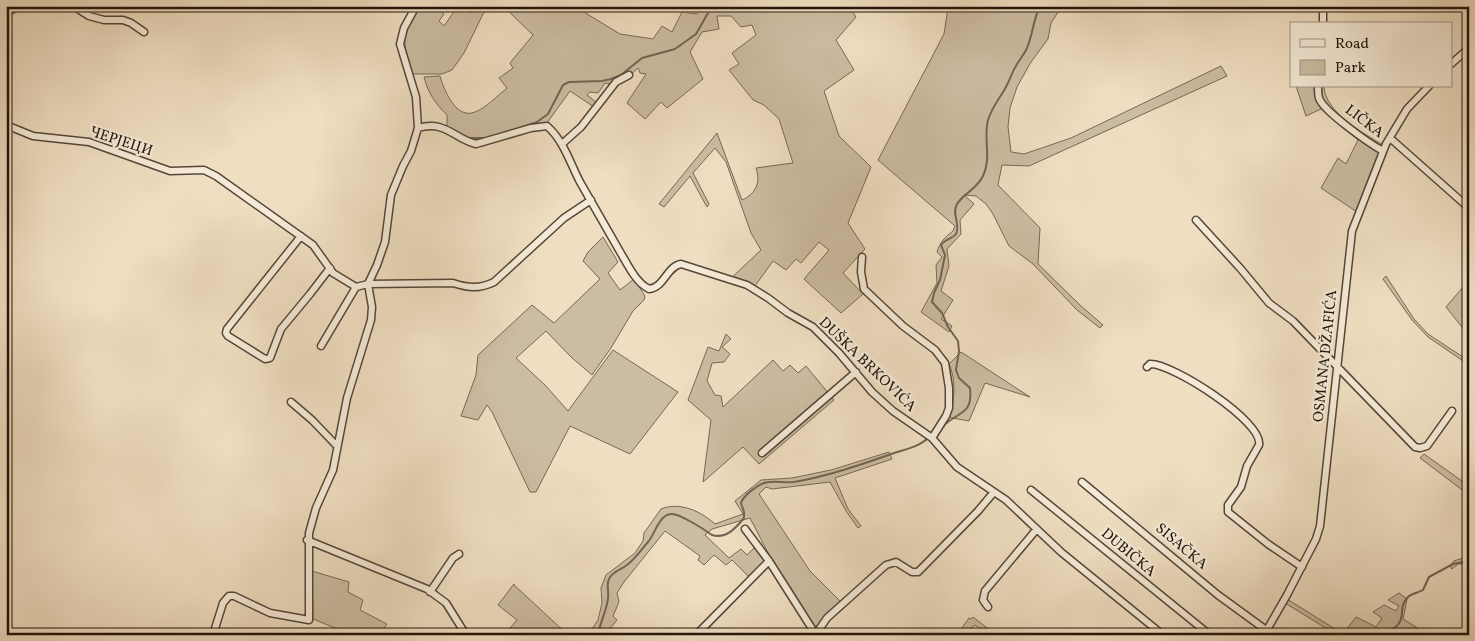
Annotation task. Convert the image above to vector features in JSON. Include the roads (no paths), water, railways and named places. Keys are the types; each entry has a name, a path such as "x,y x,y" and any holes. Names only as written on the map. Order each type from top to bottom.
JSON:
{"street":[{"path":"6,13 19,6"},
{"path":"73,6 89,16 104,20 123,20 144,32"},
{"path":"1323,6 1323,22"},
{"path":"213,635 223,603 229,596 234,596 270,613 309,620 307,540 316,508 333,470 347,398 371,320 372,307 368,284 377,266 385,242 391,195 411,151 418,128 416,97 400,44 404,28 415,7"},
{"path":"1452,63 1469,48"},
{"path":"562,144 581,127 616,82 628,75"},
{"name":"LIČKA","path":"1318,88 1319,98 1324,107 1362,139 1383,151"},
{"name":"OSMANA DŽAFIĆA","path":"1265,632 1302,567 1316,539 1320,526 1351,238 1383,151 1407,109 1427,88"},
{"name":"ЧЕРЈЕЦИ","path":"6,124 33,136 89,142 170,171 204,170 216,176 301,236"},
{"name":"DUŠKA BRKOVIĆA","path":"418,128 431,126 447,129 470,143 476,144 531,128 547,126 556,133 631,271 647,288 657,287 677,264 686,266 747,285 813,328 856,372 872,392 893,411 932,438 957,467 1006,500 1036,530 1163,635"},
{"path":"1390,138 1469,208"},
{"path":"330,268 281,328 270,358 265,359 226,333 227,329 301,236 313,244 330,268 342,279 356,287 368,284 453,283 466,288 494,282 564,218 591,200"},
{"path":"1196,220 1269,303 1292,321 1418,448 1427,446 1452,411"},
{"path":"862,257 861,272 864,289 904,326 935,350 945,363 949,388 949,408 932,438"},
{"path":"321,346 356,287"},
{"path":"1147,367 1150,364 1159,365 1172,370 1220,400 1256,432 1260,441 1259,445 1247,466 1241,487 1228,505 1228,512 1268,544 1302,567"},
{"path":"762,453 856,372"},
{"path":"291,402 312,420 337,446"},
{"name":"SISAČKA","path":"1082,482 1265,632"},
{"name":"DUBIČKA","path":"1031,490 1210,635"},
{"path":"744,529 768,561 816,634 827,618 886,565 896,562 912,572 919,571 969,521 994,492"},
{"path":"988,607 983,600 985,591 1036,530"},
{"path":"307,540 430,592 446,604 466,635"},
{"path":"430,592 453,558 459,554"},
{"path":"696,635 768,561"}],"waterway":[{"path":"516,129 537,122 548,114 563,85 569,82 611,79 621,75 642,58 675,49 696,34 712,6"},
{"path":"943,426 967,408 970,388 959,378 956,370 959,351 958,341 948,327 942,313 932,302 940,280 945,255 941,245 956,234 955,208 963,197 977,185 986,169 988,120 1026,50 1040,6"},
{"path":"467,138 487,138"},
{"path":"598,635 607,603 610,576 627,565 635,557 651,539 660,521 667,515 675,514 712,535 722,536 734,529 744,518 741,503 747,494 761,484 794,482 833,473 913,447 928,438"},
{"path":"1381,635 1397,626 1402,616 1404,602 1410,596 1423,590 1429,577 1453,564 1469,561"}]}
